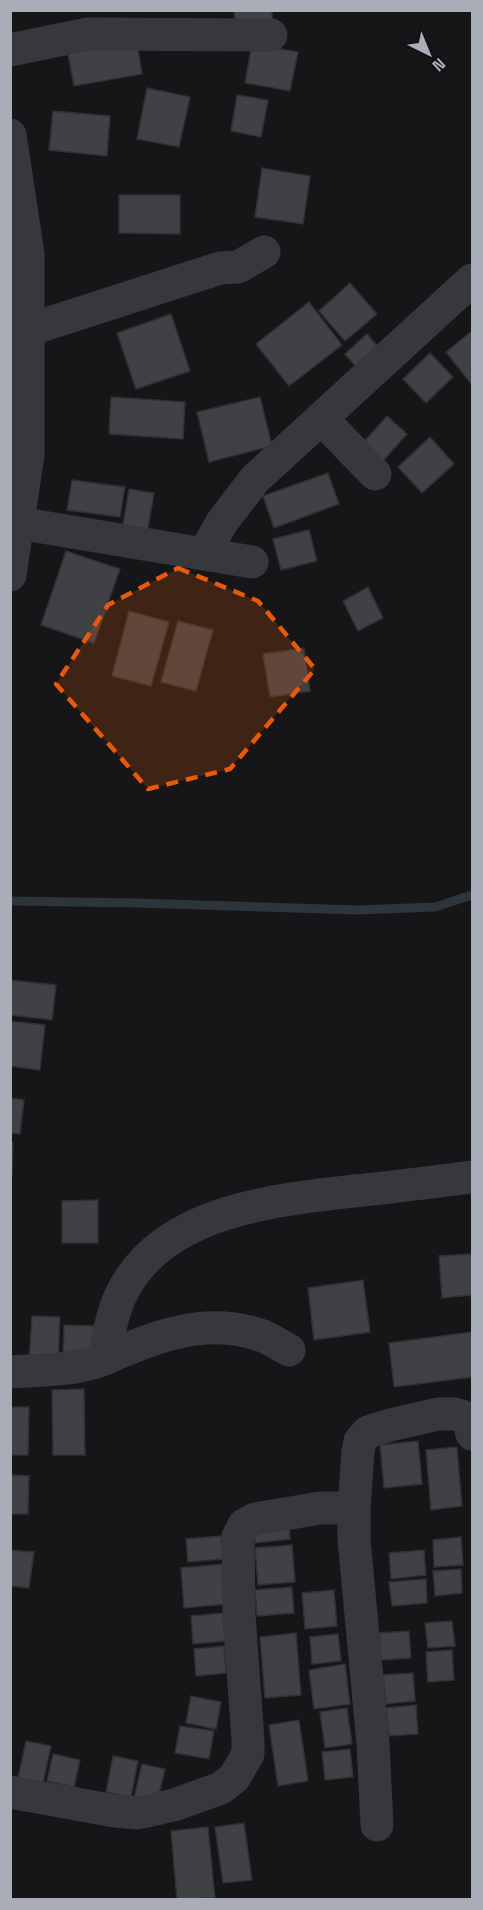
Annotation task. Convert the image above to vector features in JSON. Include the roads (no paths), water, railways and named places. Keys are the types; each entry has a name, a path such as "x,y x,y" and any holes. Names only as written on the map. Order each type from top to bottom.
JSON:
{"street":[{"path":"10,50 88,34 271,35"},
{"path":"10,135 28,254 28,455 10,575"},
{"path":"28,330 220,268 238,267 264,252"},
{"path":"204,554 222,522 255,479 472,280"},
{"path":"322,419 375,474"},
{"path":"18,523 252,562"},
{"path":"104,1359 114,1311 124,1288 153,1252 175,1236 252,1205 472,1177"},
{"path":"10,1372 92,1364 156,1337 183,1329 242,1330 261,1335 289,1350"},
{"path":"377,1825 373,1744 354,1539 354,1508 360,1441 368,1432 438,1414 462,1416 469,1422 472,1434"},
{"path":"10,1792 138,1813 174,1805 221,1788 234,1778 248,1754 239,1614 238,1537 244,1525 255,1519 320,1508 354,1508"}],"waterway":[{"path":"10,901 358,910 435,907 472,895"}]}
